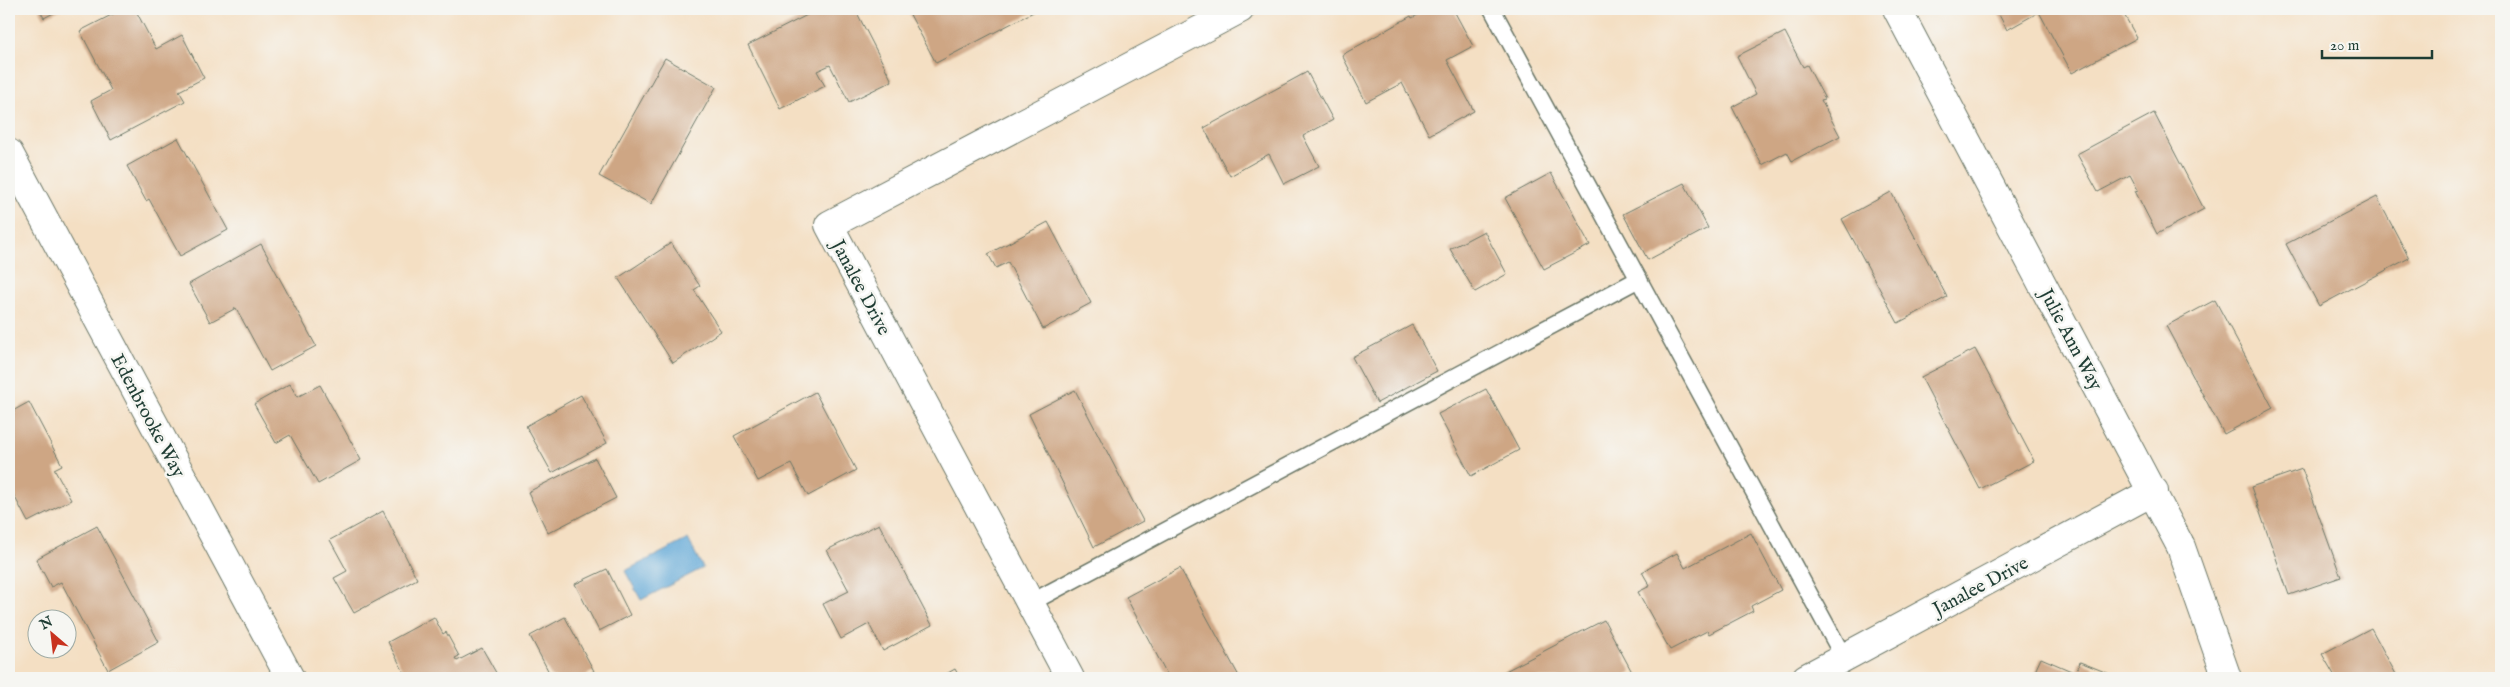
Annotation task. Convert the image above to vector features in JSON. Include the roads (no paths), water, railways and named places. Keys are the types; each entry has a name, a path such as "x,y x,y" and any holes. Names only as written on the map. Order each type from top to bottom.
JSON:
{"street":[{"name":"Janalee Drive","path":"1070,678 829,225 1240,9"},
{"name":"Julie Ann Way","path":"1896,9 2154,491 2181,547 2227,678"},
{"name":"Edenbrooke Way","path":"9,152 290,678"},
{"name":"Janalee Drive","path":"1806,678 2154,491"}],"lane":[{"path":"1492,9 1844,658"},
{"path":"1030,603 1639,280"}],"water":[{"path":"688,539 703,568 641,600 625,571"}]}
